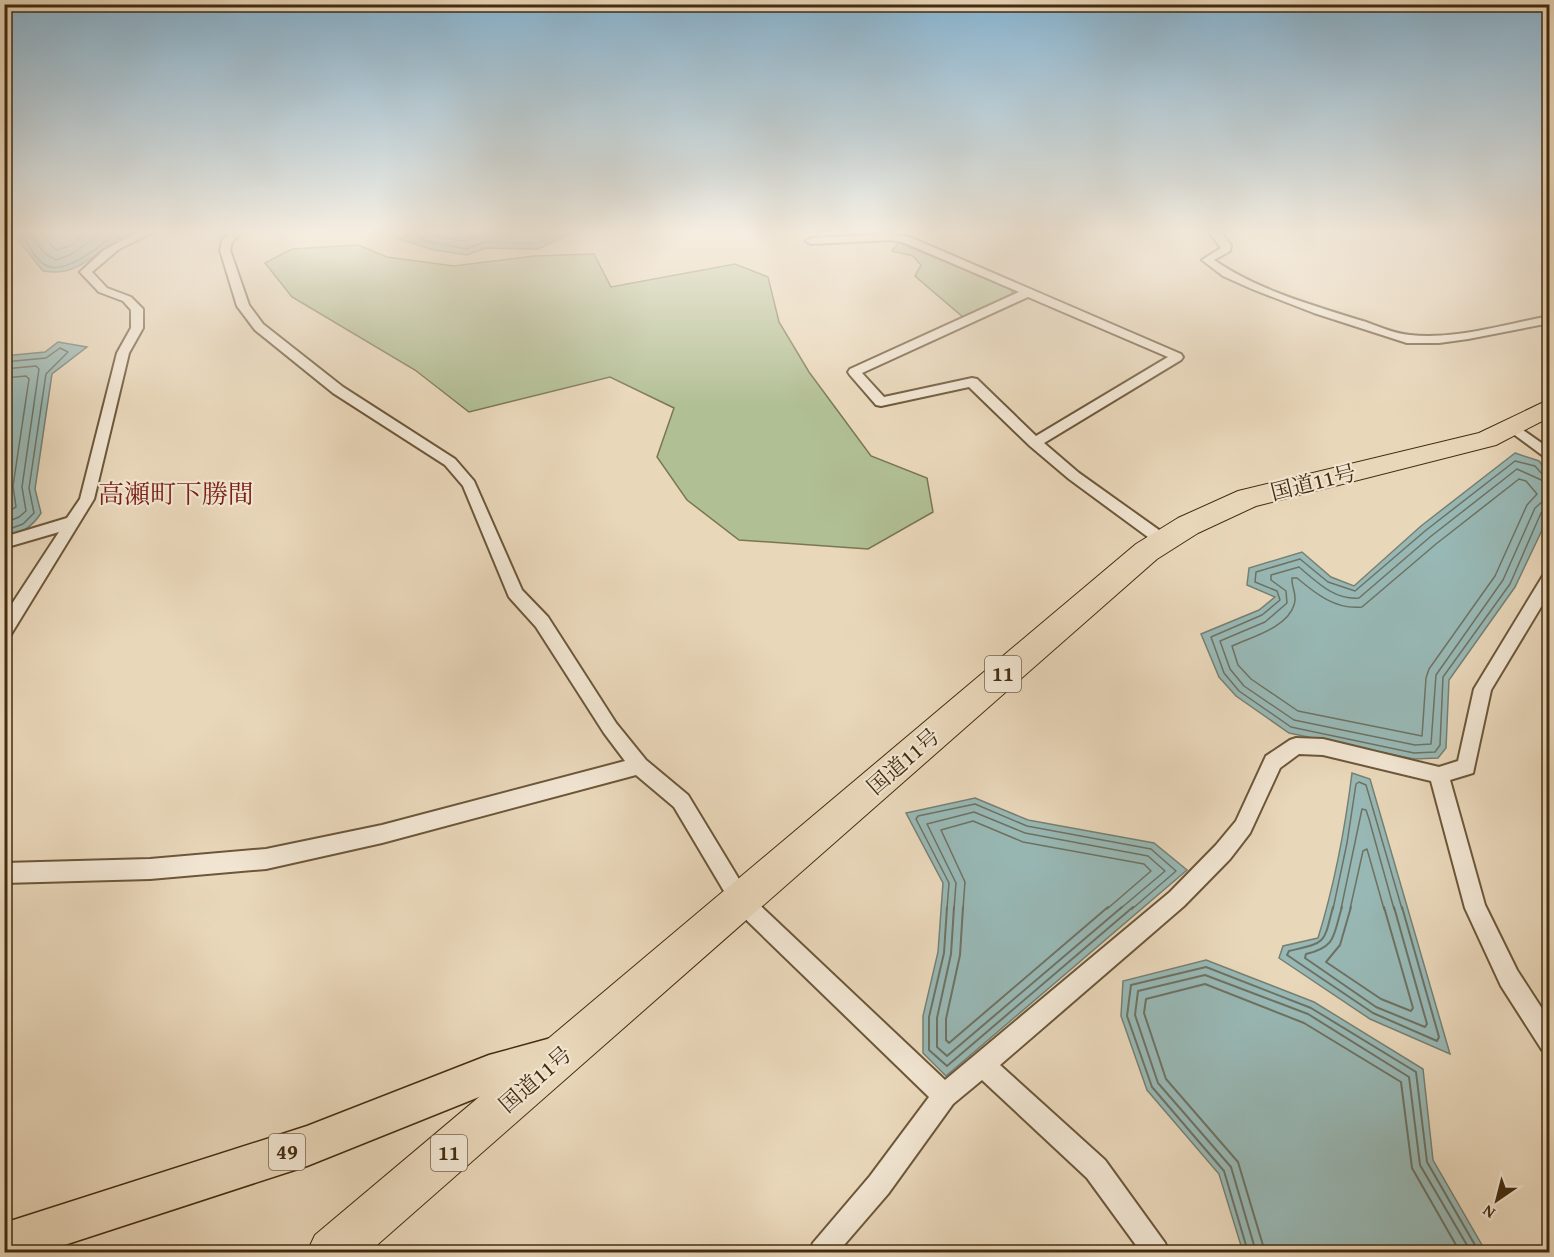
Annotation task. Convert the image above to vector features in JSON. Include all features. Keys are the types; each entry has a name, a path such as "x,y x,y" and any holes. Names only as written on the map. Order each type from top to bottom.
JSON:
{"highway":[{"name":"国道11号","path":"332,1252 1161,539 1219,509 1248,498 1487,439 1513,428 1550,407"}],"main road":[{"name":"49","path":"4,1244 307,1146 489,1074 566,1053"}],"street":[{"path":"4,632 87,499 123,353 137,328 137,309 127,299 103,290"},
{"path":"238,290 243,306 259,327 338,390 450,462 469,484 515,593 542,622 610,728 639,766 681,801 741,901 945,1096"},
{"path":"1024,290 1178,357 1035,443"},
{"path":"1266,290 1318,311 1407,339 1439,339 1468,335 1550,319"},
{"path":"1029,292 854,372 881,402 972,382 1035,443 1074,476 1161,539"},
{"path":"1513,428 1550,457"},
{"path":"4,543 73,522"},
{"path":"822,1252 879,1185 945,1096 1177,900 1224,852 1243,827 1273,762 1296,746 1323,747 1439,775 1466,767 1483,689 1550,578"},
{"path":"4,873 150,869 266,859 382,834 639,766"},
{"path":"1439,775 1475,908 1509,978 1550,1042"},
{"path":"983,1065 1096,1169 1156,1252"}],"green space":[{"path":"286,290 771,290 779,322 809,372 871,456 927,478 933,512 868,549 739,540 687,500 657,457 674,408 610,377 469,412 415,370 292,297"},
{"path":"931,290 1013,290 1012,294 963,317"}],"water":[{"path":"58,342 87,347 52,374 35,489 41,513 26,529 16,535 5,537 4,356 45,352"},
{"path":"1515,453 1539,461 1549,474 1549,507 1543,528 1515,587 1449,680 1446,748 1438,758 1414,759 1289,733 1236,696 1219,677 1201,634 1259,610 1275,597 1247,585 1249,568 1302,552 1331,577 1354,586 1421,526"},
{"path":"1352,773 1370,779 1450,1054 1370,1019 1279,958 1283,946 1318,938 1339,856"},
{"path":"975,798 1028,820 1154,843 1187,870 946,1076 923,1053 923,1016 938,952 943,883 906,813"},
{"path":"1206,960 1314,1002 1423,1069 1433,1160 1486,1252 1243,1252 1219,1174 1147,1090 1121,1016 1123,981"}],"district":[{"name":"高瀬町下勝間","path":"176,494"}]}
